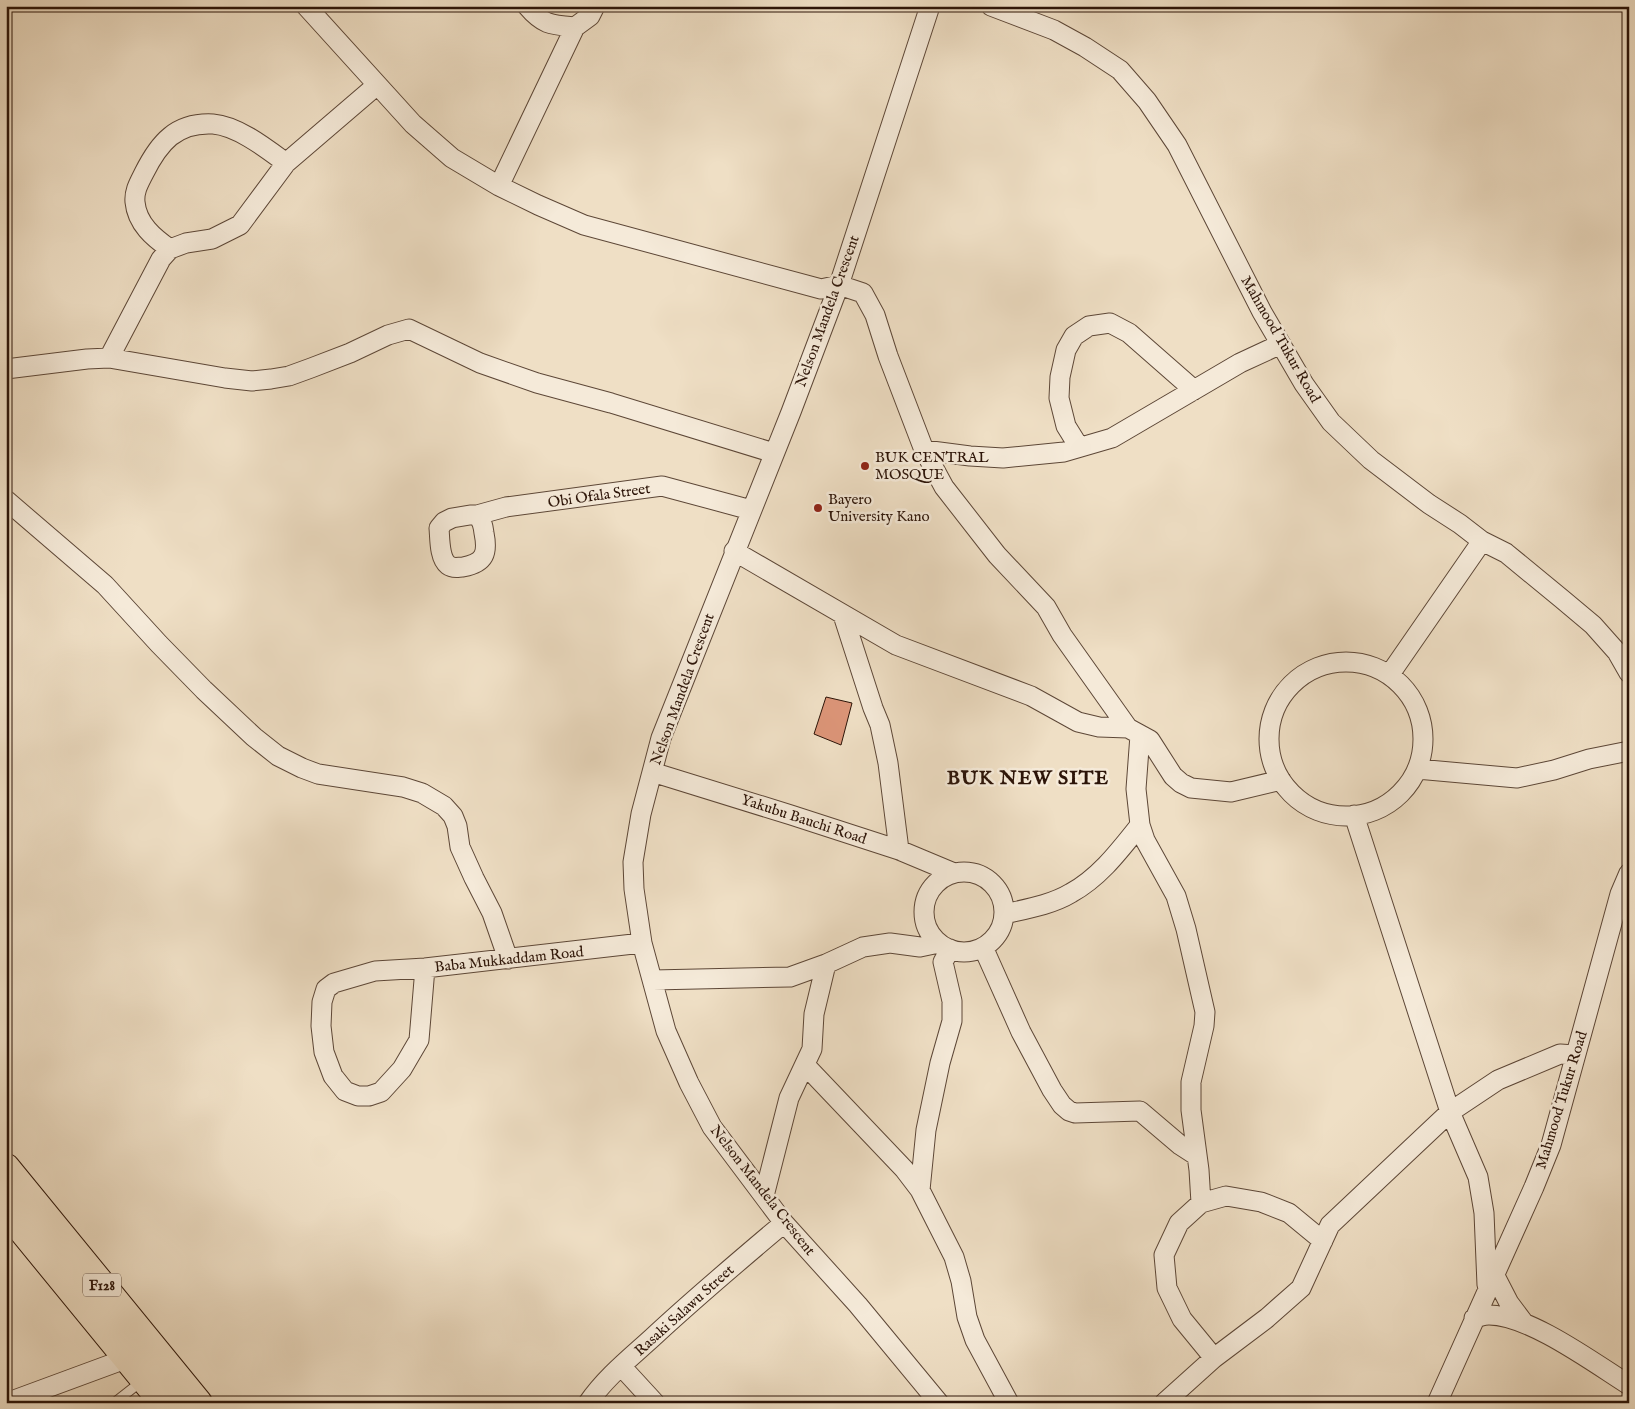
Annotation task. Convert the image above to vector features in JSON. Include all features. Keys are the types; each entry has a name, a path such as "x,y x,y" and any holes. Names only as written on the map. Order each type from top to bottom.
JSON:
{"main road":[{"name":"F128","path":"6,1168 198,1403"},
{"name":"F128","path":"6,1210 132,1384 164,1403"}],"street":[{"path":"306,6 413,124 452,158 499,186 538,206 584,225 821,289 839,285 863,293 875,315 888,356 924,450 944,487 997,555 1046,607 1062,635 1134,731 1136,789 1140,825 1145,840 1176,896 1186,929 1205,1012 1204,1026 1191,1082 1191,1110 1199,1170 1201,1203"},
{"path":"527,6 538,19 555,25 575,27"},
{"path":"499,186 575,27 590,16 595,6"},
{"name":"Nelson Mandela Crescent","path":"930,6 839,285 661,738 641,814 633,862 634,889 642,943 666,1031 712,1127 784,1223 858,1305 939,1403"},
{"name":"Mahmood Tukur Road","path":"991,6 1054,30 1085,47 1120,70 1147,101 1177,145 1262,312 1304,384 1331,422 1371,460 1482,541 1506,553 1593,625 1617,652 1629,674"},
{"path":"109,358 161,259 170,249 186,243 212,239 240,225 286,164 377,85"},
{"path":"170,249 147,230 140,218 135,202 136,188 157,150 168,137 180,129 193,125 214,124 226,127 245,136 266,148 286,164"},
{"path":"1079,447 1066,426 1059,398 1060,376 1066,350 1074,336 1090,326 1110,323 1128,333 1194,390"},
{"path":"6,370 87,359 109,358 252,381 289,376 350,353 388,334 409,329 480,363 537,383 611,402 774,453"},
{"path":"924,450 1003,458 1064,452 1112,438 1240,363 1281,344"},
{"name":"Obi Ofala Street","path":"477,515 506,507 662,486 751,510"},
{"path":"6,500 105,585 159,644 230,715 278,756 318,774 403,787 422,792 444,806 455,821 460,847 492,913 508,959"},
{"path":"1390,674 1482,541"},
{"path":"734,551 896,645 1032,696 1078,722 1099,727 1134,731 1150,740 1158,749 1173,776 1191,788 1231,792 1281,780"},
{"path":"843,615 880,724 888,763 899,850"},
{"path":"1352,662 1390,674 1411,698 1421,721 1423,745 1417,769 1405,789 1387,805 1365,814 1354,815 1341,816 1317,811 1297,798 1281,780 1272,758 1270,734 1275,710 1287,690 1306,674 1328,664 1352,662"},
{"path":"1417,769 1517,778 1554,770 1589,759 1629,751"},
{"name":"Yakubu Bauchi Road","path":"652,772 899,850 954,873"},
{"path":"1354,815 1450,1112 1478,1177 1491,1281 1524,1322"},
{"path":"1004,914 1047,903 1070,894 1095,878 1140,825"},
{"path":"652,980 790,977 826,964 863,947 890,943 920,947 944,946 962,952 974,950 983,947 995,937 1001,926 1004,914 1003,902 989,881 979,874 966,872 954,873 942,878 927,897 924,909 926,922 931,933 944,946 943,962 952,1001 952,1020 940,1063 926,1130 920,1190"},
{"name":"Mahmood Tukur Road","path":"1437,1403 1551,1146 1620,894 1629,873"},
{"name":"Baba Mukkaddam Road","path":"425,968 419,1040 402,1069 380,1092 369,1096 358,1096 345,1091 333,1076 324,1052 321,1026 322,1002 326,989 334,983 375,971 425,968 642,943"},
{"path":"983,947 1021,1032 1062,1105 1075,1113 1140,1110 1180,1145 1196,1156"},
{"path":"764,1196 787,1106 812,1049 814,1014 826,964"},
{"path":"1164,1403 1214,1358 1267,1318 1301,1288 1330,1225 1450,1112 1498,1080 1560,1054 1575,1055"},
{"path":"805,1065 904,1169 920,1190 954,1257 961,1281 967,1317 975,1340 1009,1403"},
{"path":"1214,1358 1182,1320 1166,1288 1164,1255 1179,1223 1201,1203 1226,1196 1261,1202 1289,1213 1322,1242"},
{"name":"Rasaki Salawu Street","path":"588,1403 621,1366 704,1291 784,1223"},
{"path":"1474,1318 1487,1315 1524,1322 1583,1355 1629,1385"},
{"path":"621,1366 655,1403"},
{"path":"6,1403 132,1384"}],"lane":[{"path":"114,1403 132,1384"}],"building":[{"path":"826,697 852,703 841,745 814,734"}],"place":[{"name":"BUK CENTRAL MOSQUE","path":"865,466"},
{"name":"Bayero University Kano","path":"818,508"}],"district":[{"name":"BUK NEW SITE","path":"1028,777"}]}
